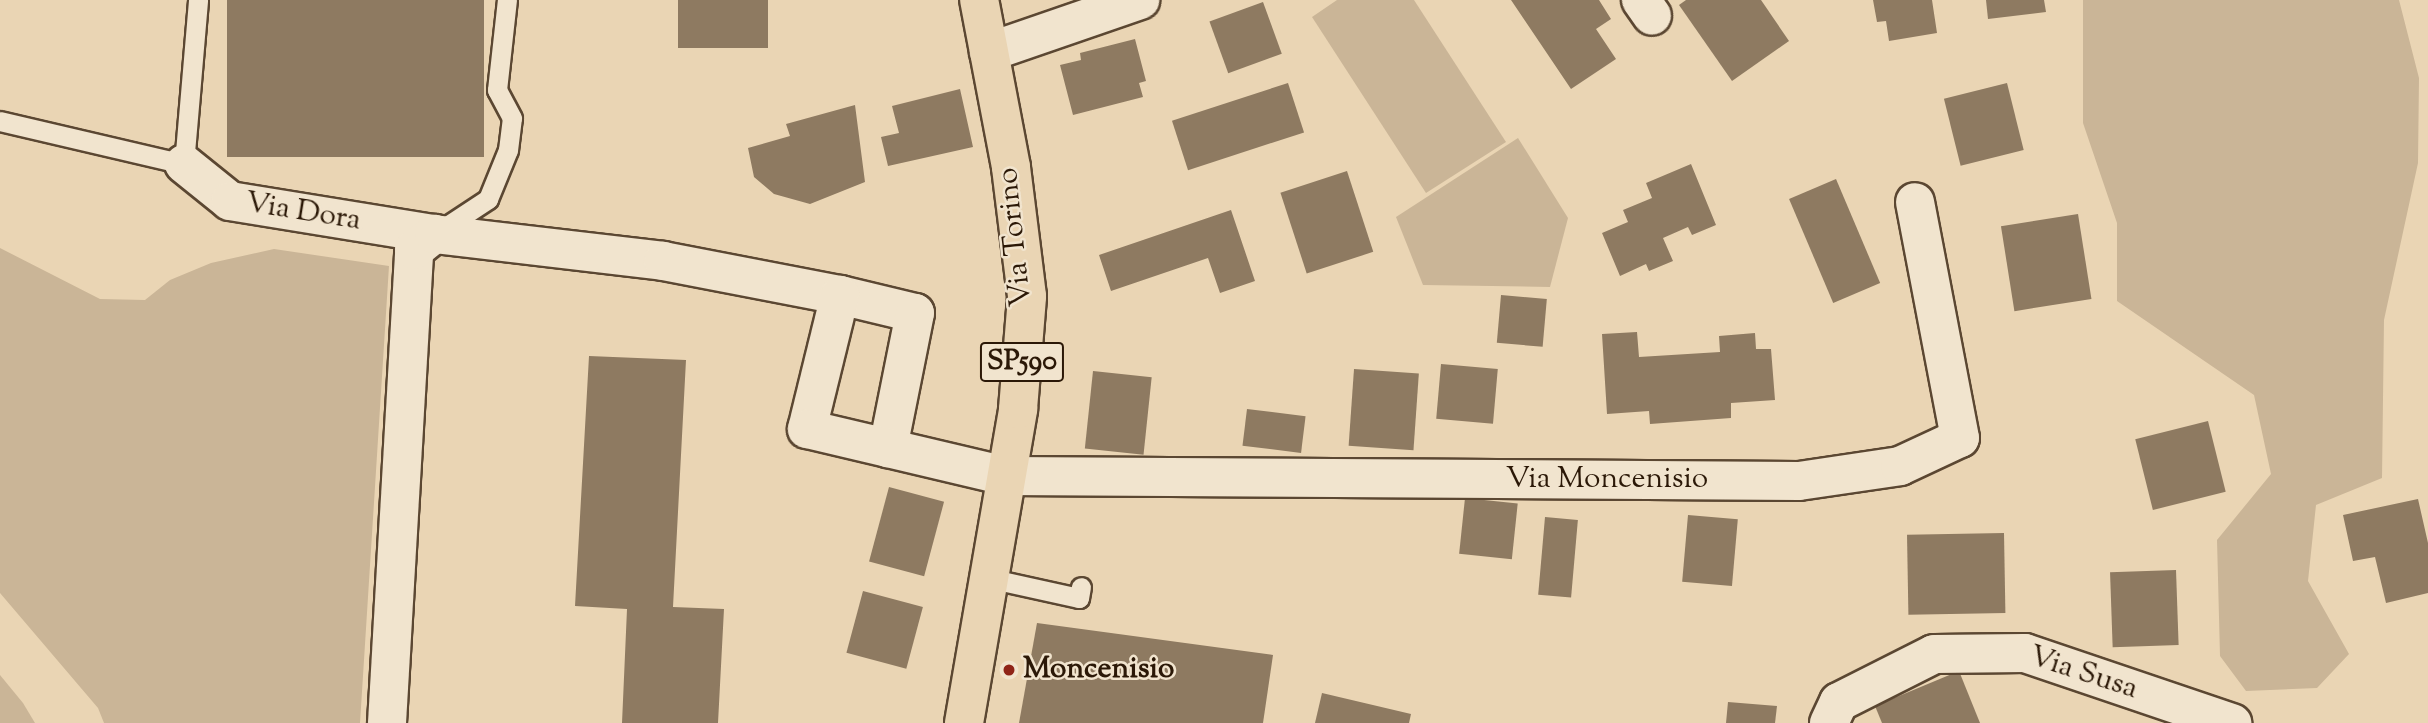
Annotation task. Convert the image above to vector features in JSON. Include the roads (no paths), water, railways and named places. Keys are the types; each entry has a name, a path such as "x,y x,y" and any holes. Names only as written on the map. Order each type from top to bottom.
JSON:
{"main road":[{"name":"Via Torino","path":"964,723 1018,409 1027,296 1011,167 979,0"}],"street":[{"path":"989,52 1140,0"},
{"name":"Via Dora","path":"184,164 230,201 434,234 663,261 834,294 915,313 888,448"},
{"name":"Via Moncenisio","path":"1006,476 1799,481 1900,466 1960,438 1915,202"},
{"path":"387,723 414,250 434,234"},
{"path":"834,294 807,429 1006,476"},
{"name":"Via Susa","path":"1829,723 1839,702 1934,654 2012,653 2025,653 2232,723"}],"lane":[{"path":"0,121 184,164 198,0"},
{"path":"434,234 488,199 508,150 512,118 497,90 507,0"},
{"path":"808,348 816,349 834,294"},
{"path":"988,578 1079,598 1081,587"}],"place":[{"name":"Moncenisio","path":"1009,670"}]}
